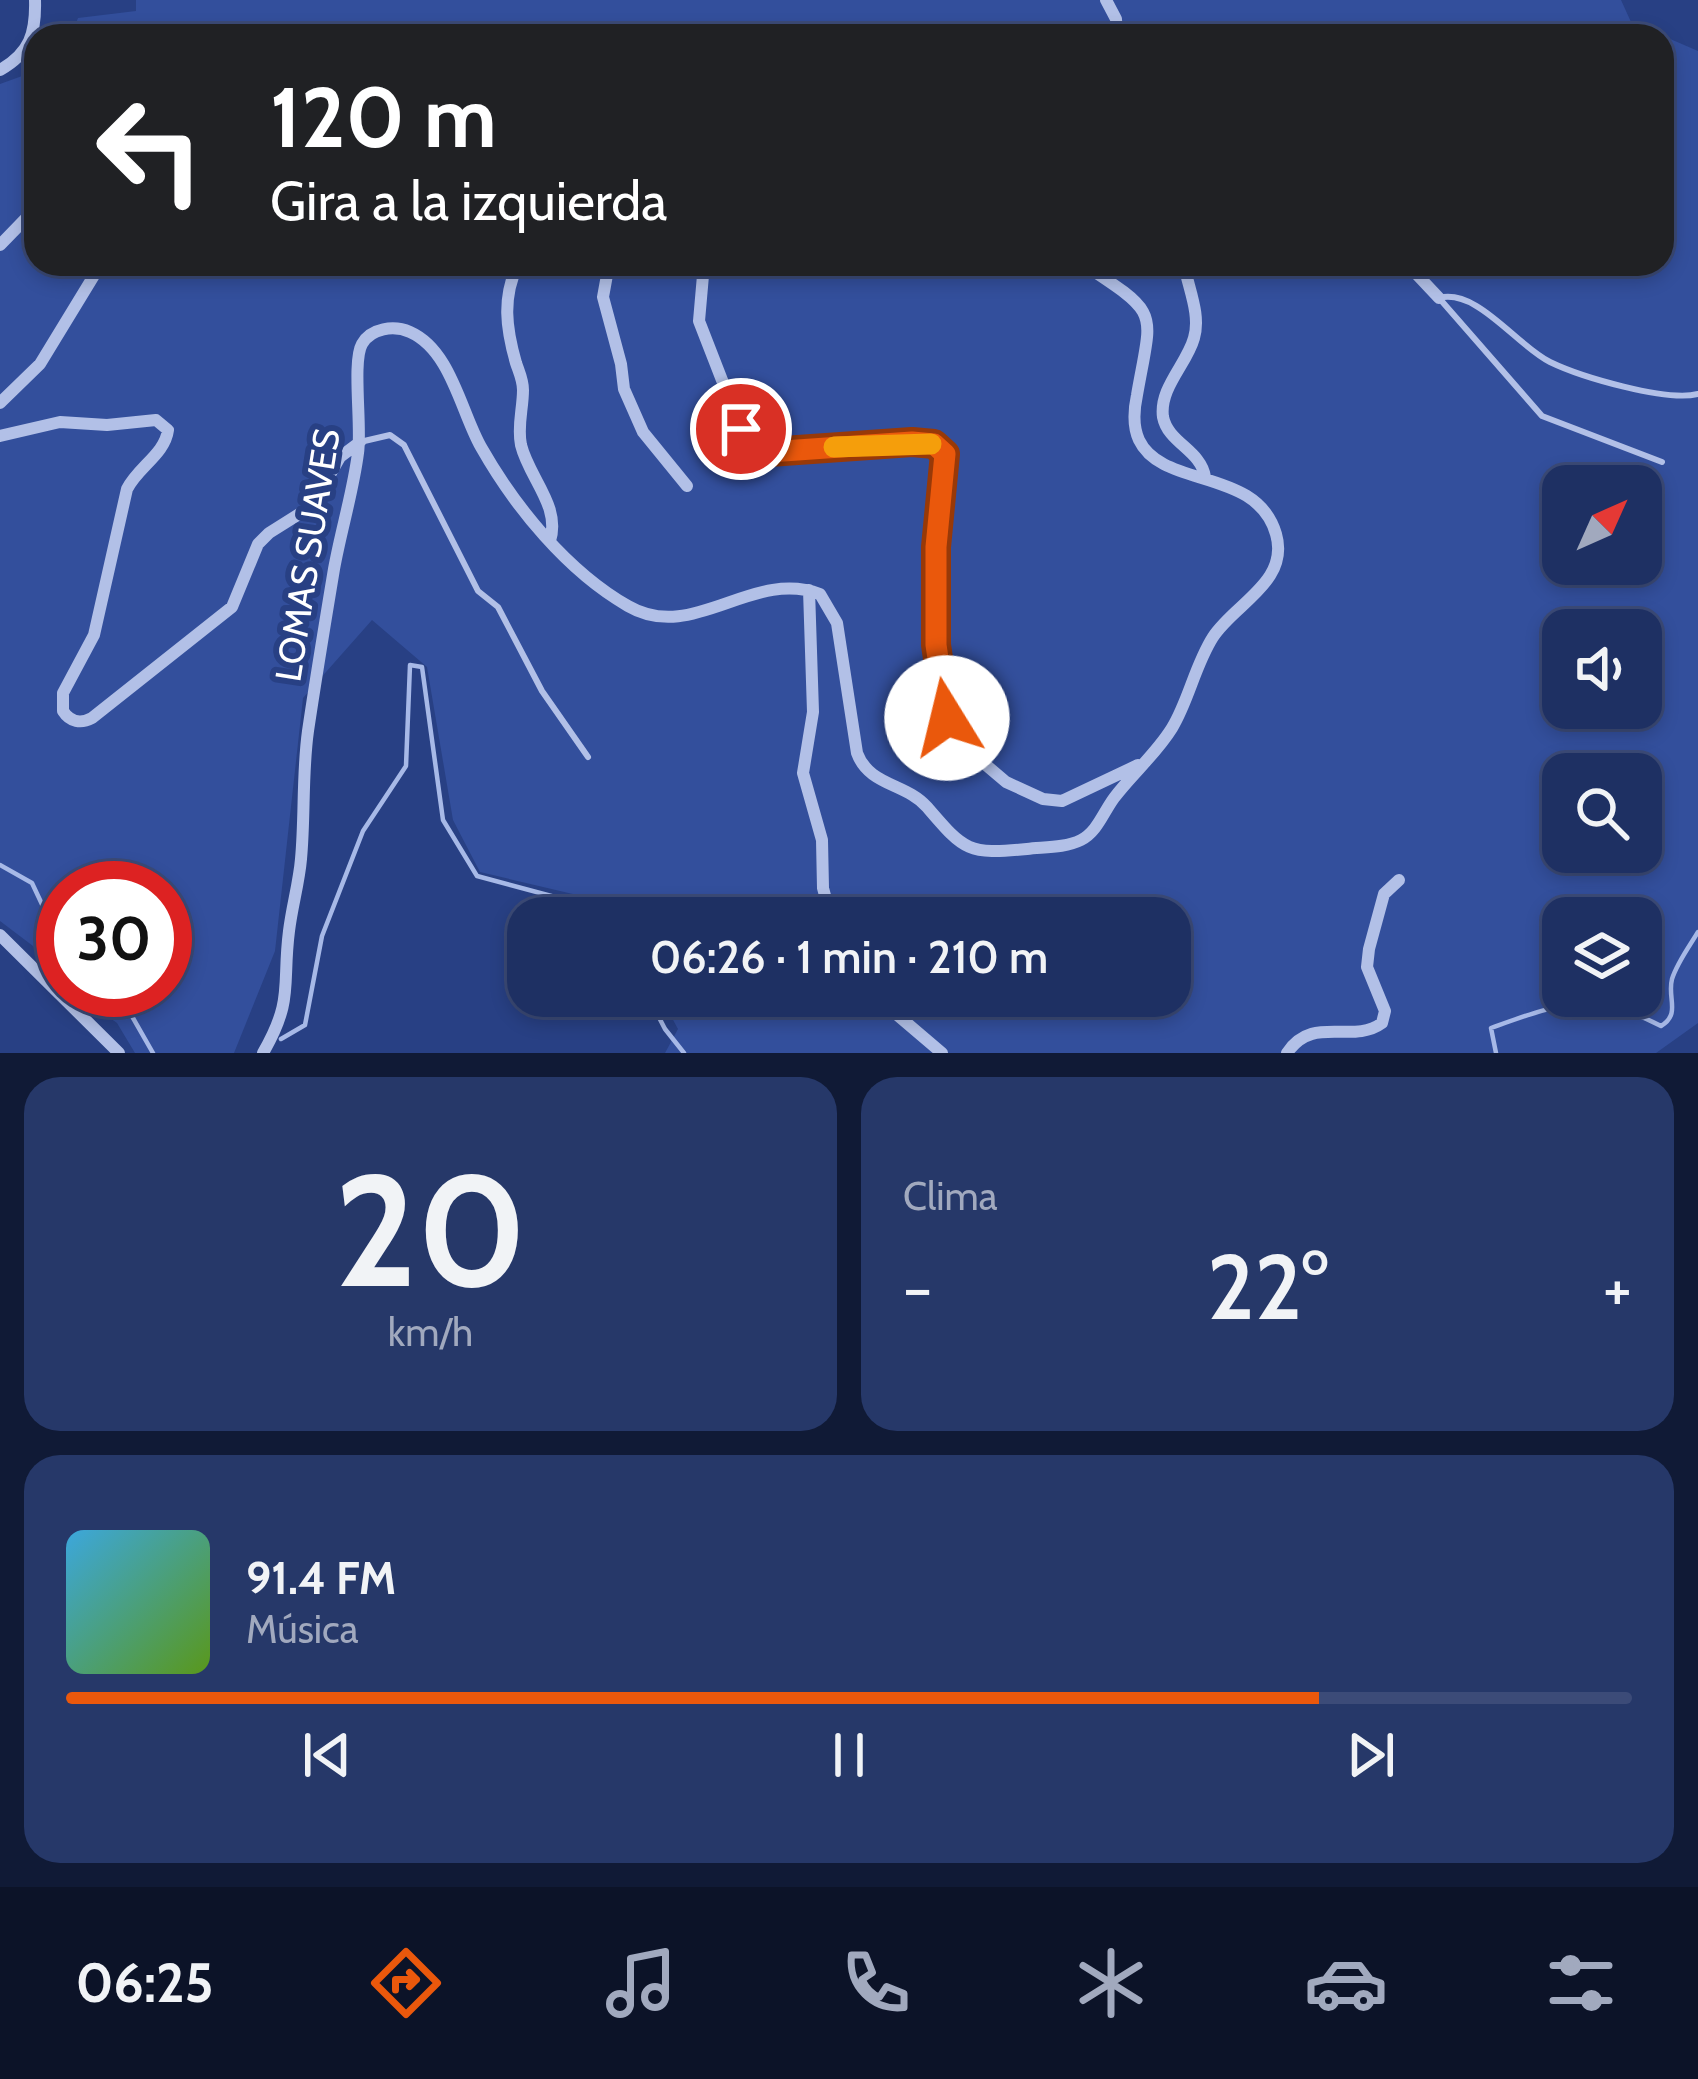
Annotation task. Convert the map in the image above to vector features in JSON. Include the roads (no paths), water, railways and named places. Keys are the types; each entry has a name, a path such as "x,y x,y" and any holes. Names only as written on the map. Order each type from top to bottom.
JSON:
{"street":[{"path":"0,70 24,51"},
{"path":"0,245 24,220"},
{"path":"0,403 40,364 93,276"},
{"path":"514,276 506,302 506,323 523,386 519,433 550,509 554,530 550,541"},
{"path":"607,276 603,297 622,364 624,389 643,432 686,486"},
{"path":"703,276 699,322 741,429 769,452 912,442 934,444 945,454 936,547 936,645 947,718 960,743 1006,782 1043,799 1062,801 1145,763"},
{"path":"809,590 830,606 837,622 857,753 864,769 921,801 958,843 996,851 1076,843 1094,830 1113,799 1173,726 1216,632 1267,581 1278,553 1273,524 1261,508 1237,489 1156,458 1140,441 1136,405 1150,340 1148,320 1136,302 1100,276"},
{"path":"1187,276 1198,316 1194,339 1164,401 1163,420 1203,465 1205,477"},
{"path":"1418,276 1439,298"},
{"name":"LOMAS SUAVES","path":"263,1053 286,1000 288,938 302,855 309,727 360,442 360,348 371,334 384,329 413,333 434,352 479,445 550,541 629,607 658,618 691,616 768,589 809,590"},
{"path":"0,436 60,422 156,420 167,430 164,446 127,489 94,635 63,693 66,716 81,722 232,607 258,544 312,506 340,457 360,442"},
{"path":"809,590 813,712 803,773 822,840 825,897"},
{"path":"1288,1053 1308,1033 1369,1033 1382,1023 1385,1011 1367,967 1384,893 1399,880"},
{"path":"0,935 119,1053"},
{"path":"900,1017 942,1053"}],"lane":[{"path":"1439,298 1467,299 1551,363 1680,397 1698,394"},
{"path":"1439,298 1542,416 1662,462"},
{"path":"360,442 390,435 404,445 478,591 498,607 542,691 589,757"}],"waterway":[{"path":"281,1039 305,1025 322,936 363,831 406,766 410,665 422,667 443,820 477,876 555,897"},
{"path":"0,865 32,883 36,892"},
{"path":"1496,1053 1491,1028 1557,1007 1595,1004 1661,1026 1672,1011 1674,973 1698,932"},
{"path":"132,1017 153,1053"},
{"path":"659,1017 684,1053"}]}
